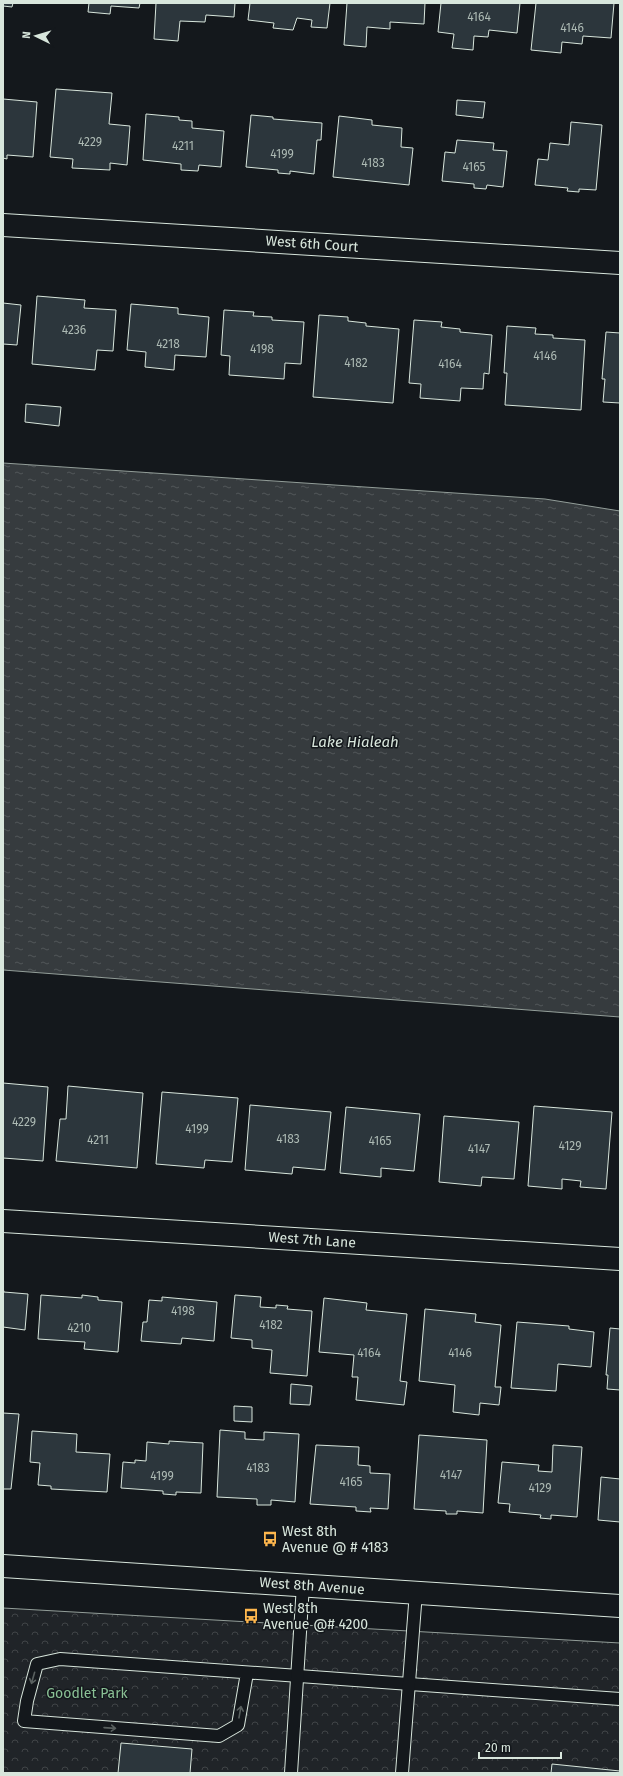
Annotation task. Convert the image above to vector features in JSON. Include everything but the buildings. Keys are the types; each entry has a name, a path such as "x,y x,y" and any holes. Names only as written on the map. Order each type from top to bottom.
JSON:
{"street":[{"name":"West 6th Court","path":"3,225 620,263"},
{"name":"West 7th Lane","path":"3,1221 620,1259"},
{"name":"West 8th Avenue","path":"3,1566 620,1606"}],"lane":[{"path":"291,1773 303,1585"},
{"path":"402,1773 416,1592"},
{"path":"247,1673 238,1725 219,1736 24,1721 26,1701 37,1664 60,1659 620,1699"}],"green space":[{"name":"Goodlet Park","path":"3,1608 620,1643 620,1773 3,1773"}],"water":[{"name":"Lake Hialeah","path":"3,463 545,499 620,511 620,1017 3,970"}],"place":[{"name":"West 8th Avenue @ # 4183","path":"270,1539"},
{"name":"West 8th Avenue @# 4200","path":"251,1616"}]}
